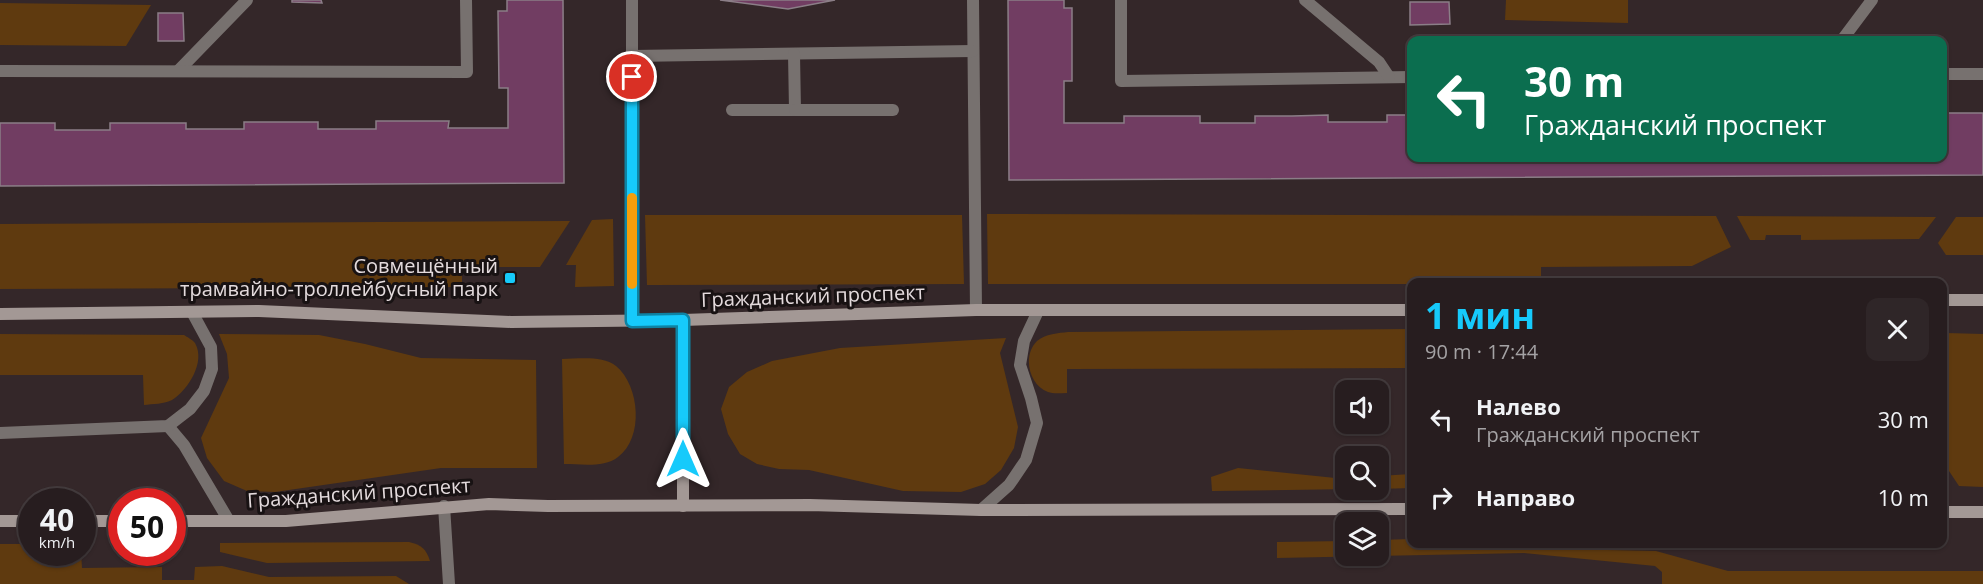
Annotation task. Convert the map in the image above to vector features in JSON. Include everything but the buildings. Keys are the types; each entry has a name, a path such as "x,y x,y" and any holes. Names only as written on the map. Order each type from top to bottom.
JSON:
{"main road":[{"path":"1947,300 1983,300"},
{"name":"Гражданский проспект","path":"0,314 259,311 511,322 683,320 976,310 1407,310"},
{"path":"683,320 683,506"},
{"name":"Гражданский проспект","path":"186,521 286,521 489,504 548,506 810,505 981,510 1407,509"},
{"path":"1947,512 1983,512"},
{"path":"0,521 18,521"}],"street":[{"path":"179,70 247,0"},
{"path":"0,71 467,72 466,0"},
{"path":"632,0 632,321"},
{"path":"973,0 976,310"},
{"path":"1121,0 1121,81 1407,77"},
{"path":"1305,0 1379,62 1389,77"},
{"path":"1845,36 1872,0"},
{"path":"632,56 973,51"},
{"path":"794,54 795,110"},
{"path":"1947,74 1983,74"},
{"path":"732,110 893,110"},
{"path":"981,510 1009,485 1026,460 1037,423 1020,365 1024,341 1038,310"},
{"path":"0,433 168,426 190,409 204,391 212,369 211,347 192,312"},
{"path":"168,426 184,445 229,521"},
{"path":"444,506 449,584"}],"shaded area":[{"path":"1506,0 1628,0 1628,23 1505,20"},
{"path":"0,3 151,5 126,46 0,45"},
{"path":"987,214 1716,216 1731,247 1692,266 1541,267 1541,278 1407,278 1407,284 988,284"},
{"path":"645,215 962,215 964,284 647,285"},
{"path":"1737,216 1936,217 1919,239 1801,240 1801,235 1766,235 1765,240 1750,240"},
{"path":"1956,217 1983,217 1983,255 1946,255 1938,243"},
{"path":"613,219 614,286 575,287 576,265 566,265 592,220"},
{"path":"570,221 540,267 462,267 462,287 0,289 0,224"},
{"path":"1407,329 1407,368 1067,369 1067,393 1048,392 1041,388 1032,377 1029,362 1032,347 1048,335 1068,332"},
{"path":"1947,333 1983,334 1983,487 1959,486 1947,468"},
{"path":"0,334 184,335 195,343 198,350 197,367 184,390 172,400 144,405 143,375 0,375"},
{"path":"219,334 319,335 421,358 536,360 537,468 441,468 275,492 247,491 224,481 207,458 201,438 229,378 227,354"},
{"path":"1006,338 1000,353 1018,427 1014,448 1001,470 985,484 961,492 903,491 809,470 779,469 757,464 740,454 728,434 721,409 729,387 747,372 772,361 840,348"},
{"path":"562,359 604,360 616,366 630,386 636,412 632,438 618,457 606,463 564,464"},
{"path":"1238,468 1335,478 1335,489 1212,491 1211,477"},
{"path":"1407,474 1407,488 1389,489 1389,475"},
{"path":"1407,539 1407,548 1560,548 1656,551 1728,571 1983,571 1983,584 1662,584 1662,572 1655,566 1524,553 1389,556 1389,540"},
{"path":"1335,541 1335,557 1277,558 1277,542"},
{"path":"409,542 423,548 430,561 267,563 220,552 220,543"},
{"path":"0,544 18,544 18,566 162,567 162,580 194,580 195,567 222,566 269,577 396,576 409,584 0,584"}],"slow traffic":[{"path":"632,198 632,284"}],"place":[{"name":"Совмещённый трамвайно-троллейбусный парк","path":"510,278"}],"route":[{"path":"632,77 632,321 683,320 683,459"}]}
